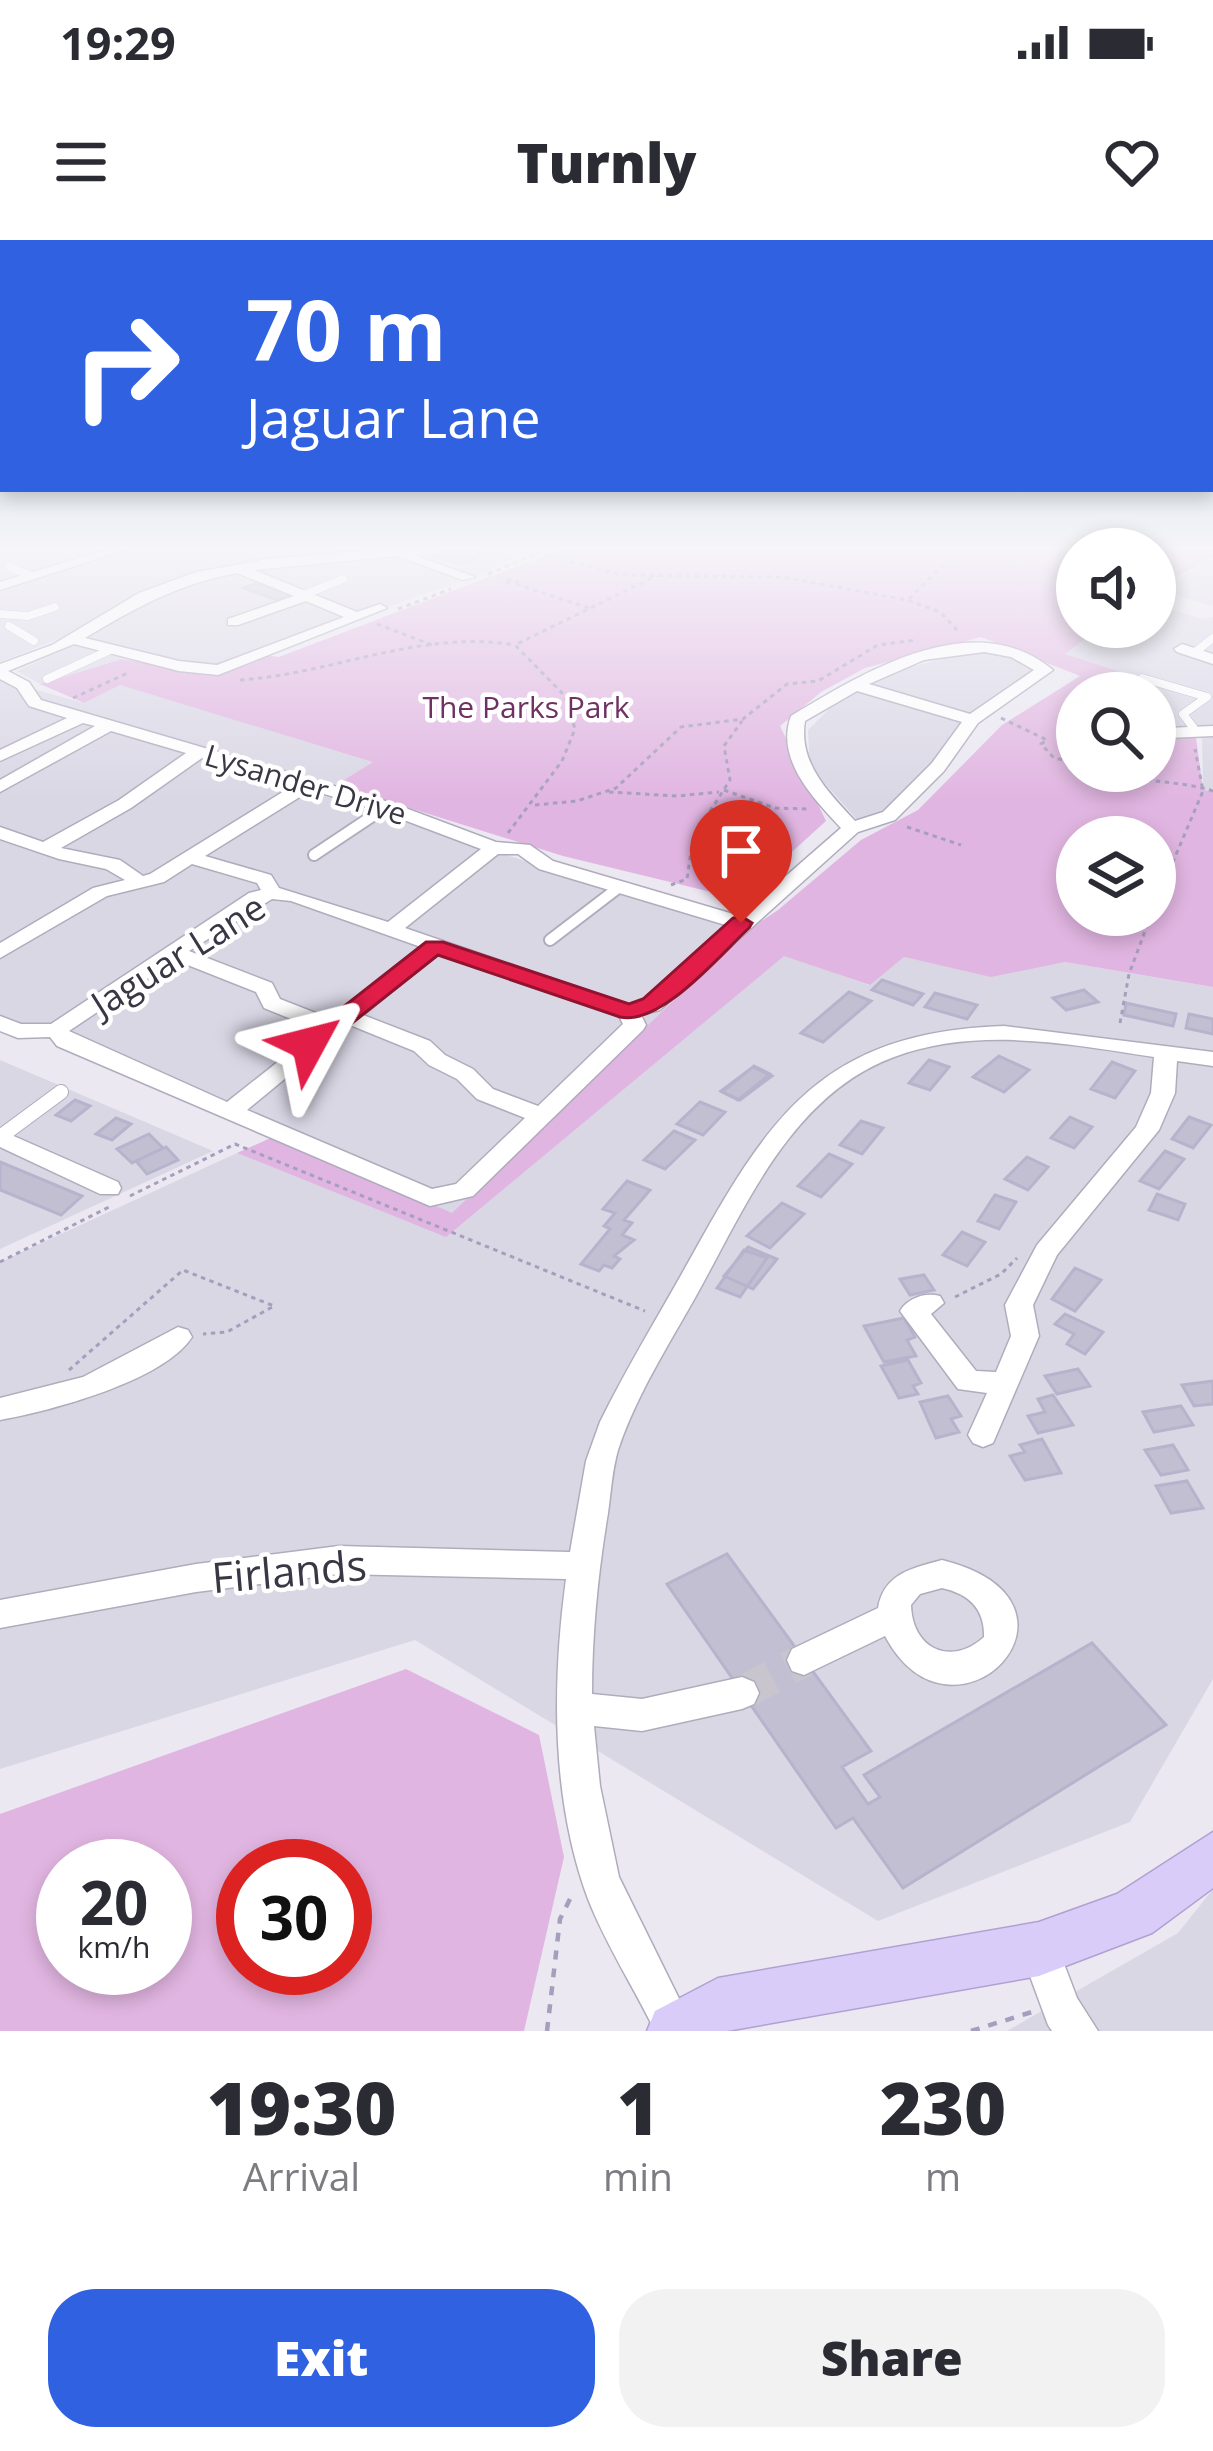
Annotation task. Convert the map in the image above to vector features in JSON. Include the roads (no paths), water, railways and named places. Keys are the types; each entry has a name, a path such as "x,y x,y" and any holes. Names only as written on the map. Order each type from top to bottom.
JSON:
{"street":[{"path":"0,671 71,634"},
{"path":"52,643 218,670 314,634"},
{"path":"56,1030 65,1040 430,1198 464,1190 635,1025 628,1012 652,1004 852,828 875,824 938,767 977,716 1045,670 999,648 975,646 914,659 855,685 797,719 791,735 802,766 852,828"},
{"path":"1188,651 1213,658"},
{"name":"Lysander Drive","path":"0,671 23,685 34,704 112,723 386,807 494,848 523,849 546,865 741,923"},
{"path":"855,685 977,716"},
{"path":"0,756 84,716"},
{"path":"0,787 112,723"},
{"path":"45,849 125,804 200,751"},
{"path":"0,952 100,892 157,878 308,785"},
{"path":"4,839 95,858 129,871 137,881"},
{"path":"390,930 494,848"},
{"path":"190,858 264,879 272,893"},
{"name":"Jaguar Lane","path":"0,1023 18,1030 56,1030 256,897 272,893 294,896 628,1012"},
{"path":"230,1112 435,946"},
{"path":"175,952 264,988 272,1003 422,1046 436,1060 466,1074 485,1094 540,1115"},
{"path":"1213,1059 1011,1031 909,1044 851,1068 789,1119 713,1240 604,1448 582,1566 573,1708 600,1877 627,1947 654,1982 675,2031 718,2005 752,1997 1039,1949 1133,1914 1213,1857"},
{"path":"983,1436 1025,1336 1019,1304 1051,1246 1147,1130 1163,1094 1166,1054"},
{"path":"0,1138 109,1188"},
{"path":"930,1303 914,1311 968,1382 1005,1383"},
{"path":"0,1409 56,1400 136,1367 178,1337"},
{"name":"Firlands","path":"0,1614 196,1579 339,1560 582,1566"},
{"path":"804,1660 892,1617"},
{"path":"573,1708 642,1715 742,1693"},
{"path":"1039,1949 1062,2011 1078,2031"}],"lane":[{"path":"28,634 52,643"},
{"path":"1188,651 1213,638"},
{"path":"47,679 110,650"},
{"path":"1176,688 1207,697 1183,714 1203,731"},
{"path":"314,855 386,807"},
{"path":"550,940 618,888"},
{"path":"0,1138 61,1092"}],"tunnel":[{"path":"742,1693 804,1660"}],"park label":[{"name":"The Parks Park","path":"526,706"}]}
